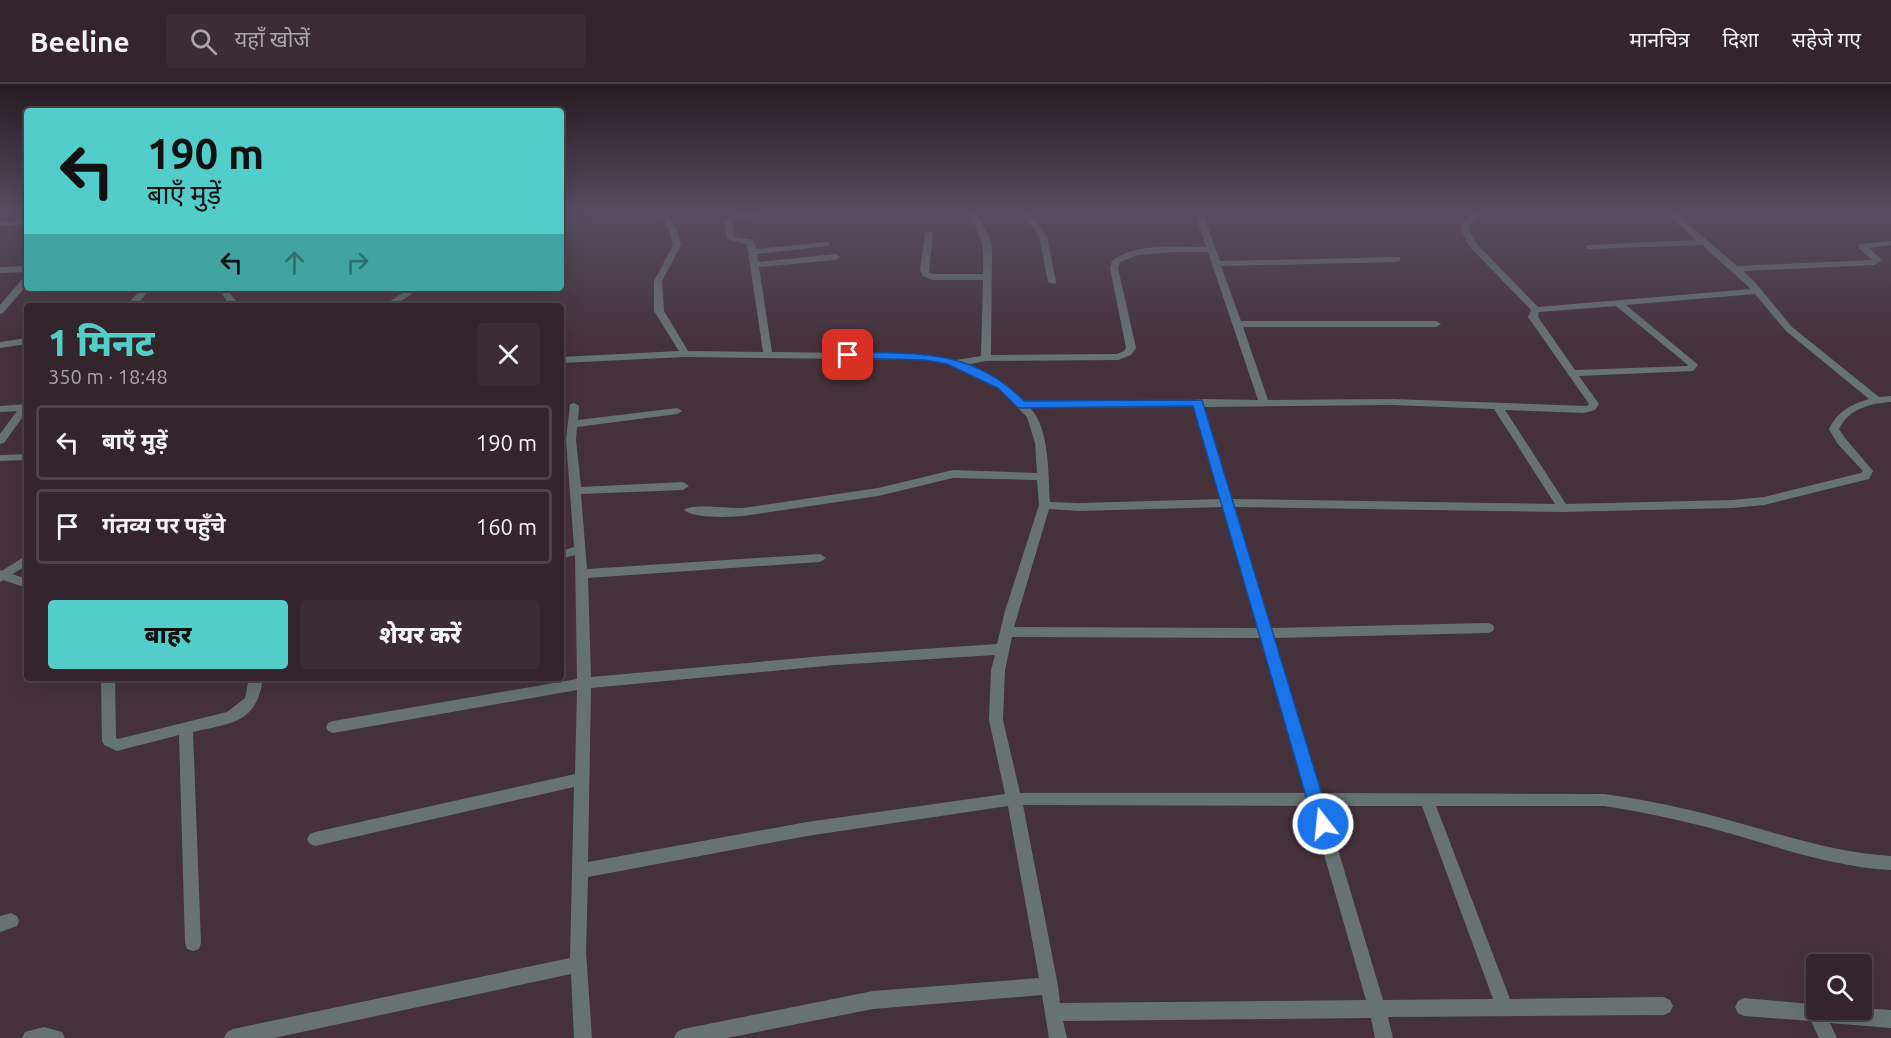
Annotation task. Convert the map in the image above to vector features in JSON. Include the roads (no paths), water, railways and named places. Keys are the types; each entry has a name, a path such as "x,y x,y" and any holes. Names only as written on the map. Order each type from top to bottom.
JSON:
{"street":[{"path":"671,256 658,281 659,311 685,354"},
{"path":"754,256 768,355"},
{"path":"926,256 924,270 926,274 987,277"},
{"path":"986,256 986,358"},
{"path":"1047,256 1052,282"},
{"path":"957,363 986,358 1118,357 1128,354 1131,348 1114,268 1116,261 1131,256"},
{"path":"1213,256 1264,402"},
{"path":"1483,256 1536,310"},
{"path":"1721,256 1758,291 1789,329 1876,400"},
{"path":"1736,269 1878,260 1873,256"},
{"path":"755,265 836,257"},
{"path":"1216,264 1397,259"},
{"path":"0,270 24,270"},
{"path":"0,311 24,283"},
{"path":"134,303 144,291"},
{"path":"393,303 411,291"},
{"path":"1536,310 1758,291"},
{"path":"226,294 233,303"},
{"path":"1572,373 1677,370 1690,369 1693,365 1617,302"},
{"path":"1021,405 1392,402 1591,408 1594,404 1533,317 1536,310"},
{"path":"1237,324 1436,324"},
{"path":"0,345 24,341"},
{"path":"564,360 685,354 924,357 957,363 1002,386 1032,416 1040,443 1045,505 1006,632 998,670 996,720 1014,800 1058,1038"},
{"path":"1045,505 1079,507 1228,503 1563,508 1764,501 1864,476 1868,471 1864,464 1836,435 1834,429 1845,412 1876,400 1891,399"},
{"path":"1198,402 1384,1038"},
{"path":"574,406 571,440 582,574 584,683 579,964 583,1038"},
{"path":"1497,406 1563,508"},
{"path":"0,409 24,407"},
{"path":"0,441 24,410"},
{"path":"572,424 677,411"},
{"path":"0,458 24,458"},
{"path":"690,510 743,512 878,492 952,474 1044,477"},
{"path":"575,491 683,486"},
{"path":"564,554 580,549"},
{"path":"582,574 820,558"},
{"path":"1,576 24,561"},
{"path":"1,576 24,583"},
{"path":"1006,632 1267,633 1488,628"},
{"path":"333,727 584,683 836,660 1003,649"},
{"path":"108,681 109,741 117,745 231,717 245,709 253,700 256,681"},
{"path":"186,729 193,943"},
{"path":"315,839 582,779"},
{"path":"580,871 807,829 1014,800 1604,801 1704,819 1835,858 1891,863"},
{"path":"1427,801 1504,1007"},
{"path":"233,1038 579,964"},
{"path":"683,1038 873,1000 1050,986"},
{"path":"1054,1012 1664,1006"},
{"path":"1744,1006 1806,1010"},
{"path":"1872,1017 1891,1019"},
{"path":"1819,1020 1828,1038"},
{"path":"31,1038 40,1035 56,1038"}]}
